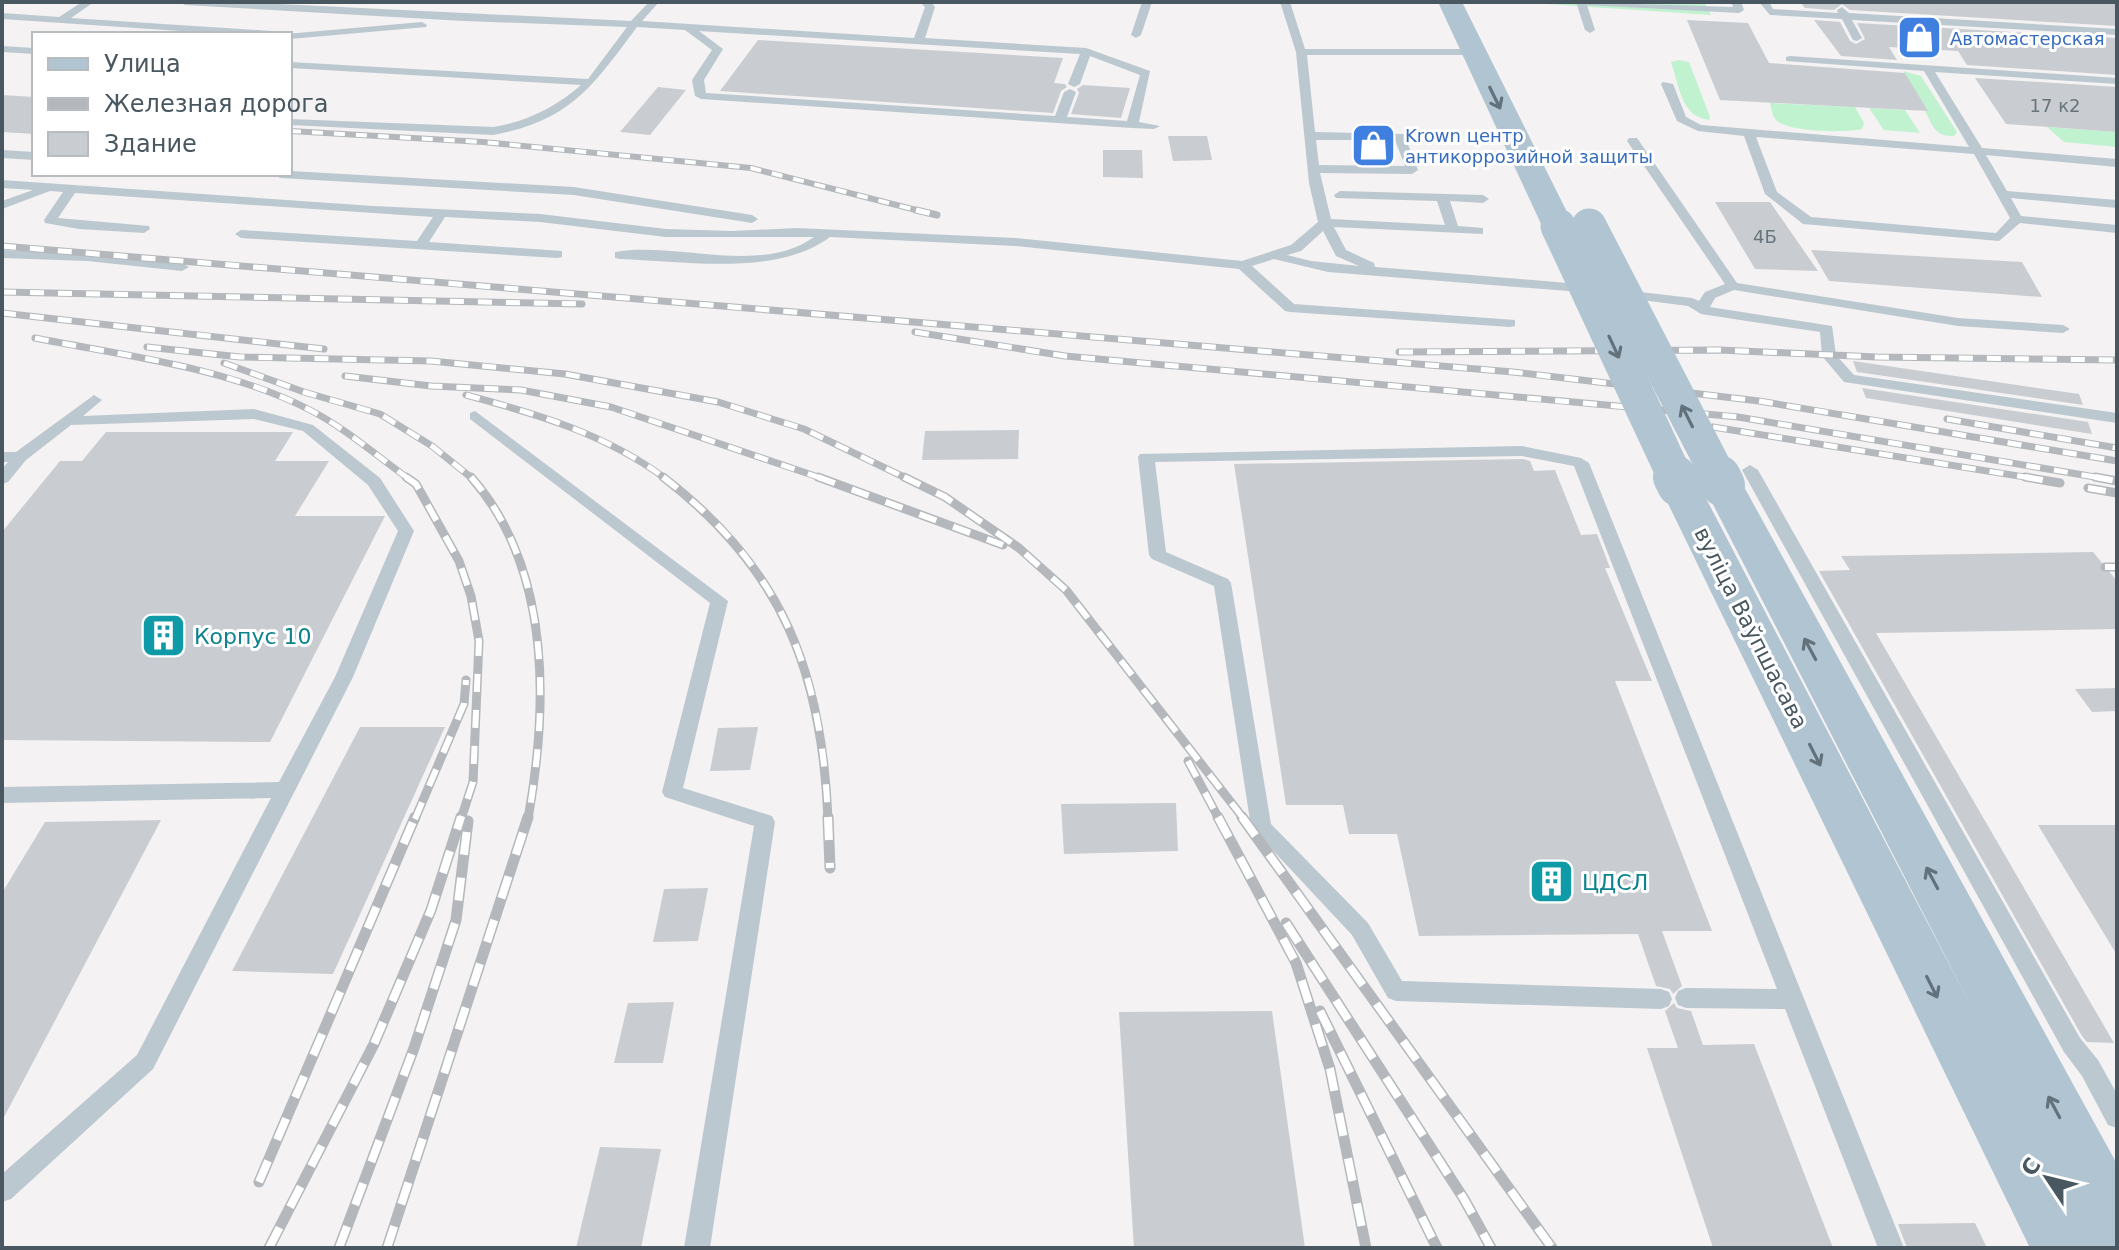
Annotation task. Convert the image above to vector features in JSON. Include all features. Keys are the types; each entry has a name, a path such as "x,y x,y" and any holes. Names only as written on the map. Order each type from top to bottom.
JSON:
{"main road":[{"name":"вуліца Ваўпшасава","path":"1450,2 1473,52 1574,217 2117,1226"},
{"path":"1492,27 1501,52 1562,172"},
{"name":"вуліца Ваўпшасава","path":"1717,480 2063,1248"}],"lane":[{"path":"62,19 89,2"},
{"path":"185,2 634,24 1086,51 1146,73 1132,125"},
{"path":"292,122 493,131 519,128 570,102 591,82 654,2"},
{"path":"918,42 930,7 925,2"},
{"path":"1136,35 1147,2"},
{"path":"1285,2 1301,52 1314,169 1325,223 1341,253 1378,271"},
{"path":"1581,2 1590,30"},
{"path":"1587,2 1739,10 1736,2"},
{"path":"1764,2 1770,12 1843,12 2117,32"},
{"path":"213,15 229,14 247,6"},
{"path":"1843,12 1857,38"},
{"path":"2,16 247,32"},
{"path":"135,23 197,17"},
{"path":"292,36 453,22 464,18"},
{"path":"689,29 718,49"},
{"path":"744,32 718,49 698,80 701,96 1154,126"},
{"path":"2,49 32,51"},
{"path":"1060,119 1086,51"},
{"path":"1301,52 1473,52"},
{"path":"1790,59 2117,81"},
{"path":"292,65 591,82"},
{"path":"1927,68 2017,219"},
{"path":"1667,84 1681,119 1698,128 2117,163"},
{"path":"1749,133 1771,194 1808,221 1999,237 2017,219"},
{"path":"1310,136 1400,136 1412,170 1314,169"},
{"path":"1633,141 1733,286"},
{"path":"2,154 32,156"},
{"path":"292,175 574,191 752,219"},
{"path":"2,184 442,212 702,234 826,234 1015,242 1243,265 1296,248 1325,223 1478,231"},
{"path":"2,205 51,188"},
{"path":"71,189 50,220 144,229"},
{"path":"2004,194 2117,204"},
{"path":"1340,195 1483,199"},
{"path":"1442,197 1452,228"},
{"path":"421,245 442,212"},
{"path":"2017,219 2117,229"},
{"path":"241,234 557,254"},
{"path":"693,257 702,234"},
{"path":"620,255 768,259 811,245 826,234"},
{"path":"2,254 87,257 182,267"},
{"path":"1277,256 1296,264 1499,279 1692,302 1701,310 1827,329 1829,356 1849,379 2117,418"},
{"path":"1243,265 1290,308 1510,323"},
{"path":"1701,310 1710,295 1733,286 1958,322 2063,329"},
{"path":"2,479 20,457 94,400"},
{"path":"2,1190 8,1188 145,1062 344,677 406,531 374,482 308,428 254,414 67,421"},
{"path":"475,416 719,601 672,792 765,822 697,1248"},
{"path":"1661,999 1396,991 1360,929 1261,827 1222,583 1158,555 1146,457 1522,451 1581,463 1891,1248"},
{"path":"2,457 20,457"},
{"path":"1717,480 2117,1117"},
{"path":"2,795 286,790"},
{"path":"1686,998 1792,999"}],"green space":[{"path":"1516,2 1704,2 1711,15"},
{"path":"1671,62 1689,62 1709,120 1692,113 1682,98"},
{"path":"1903,71 1921,76 1957,132 1954,136 1935,130 1925,111 1928,111"},
{"path":"1770,103 1855,107 1864,123 1862,129 1844,131 1818,131 1784,125 1773,115"},
{"path":"1869,108 1905,110 1920,133 1884,130"},
{"path":"2047,127 2117,132 2117,147 2064,142"}],"building":[{"path":"1800,2 2117,2 2117,26 1850,10 1842,4 1834,10 1805,8"},
{"path":"1687,20 1748,23 1769,63 1905,73 1928,111 1720,100"},
{"path":"1814,20 1840,22 1850,41 1856,44 1865,39 1857,23 2117,38 2117,75 1967,65 1958,51 1889,47 1897,60 1841,56"},
{"path":"758,40 1063,58 1054,83 1067,87 1061,91 1053,113 720,91"},
{"path":"1975,78 2117,87 2117,132 2006,124"},
{"path":"1083,85 1130,88 1121,118 1071,114 1079,93 1077,89"},
{"path":"658,87 686,90 650,135 620,132"},
{"path":"2,95 32,97 32,134 2,132"},
{"path":"1168,136 1207,136 1212,160 1173,161"},
{"path":"1103,150 1142,150 1143,178 1103,177"},
{"path":"1715,202 1770,202 1818,271 1755,269"},
{"path":"1811,250 2022,262 2042,297 1829,281"},
{"path":"1853,361 2079,394 2083,405 1857,372"},
{"path":"1862,388 2088,422 2092,434 1866,398"},
{"path":"1019,430 1018,459 922,460 925,431"},
{"name":"Корпус 10","path":"106,432 293,432 275,461 329,461 295,516 385,516 270,742 2,740 2,532 60,461 82,461"},
{"name":"ЦДСЛ","path":"1530,461 1534,471 1555,470 1581,535 1597,534 1610,568 1605,568 1652,681 1615,681 1712,931 1662,931 1682,986 1673,994 1670,989 1656,986 1638,934 1419,936 1397,834 1349,834 1343,805 1286,805 1234,464"},
{"path":"2093,552 2117,581 2117,629 1876,633 2114,1043 2087,1042 2082,1036 1819,571 1850,570 1841,556"},
{"path":"2117,688 2117,711 2092,712 2075,689"},
{"path":"360,727 445,727 333,974 232,971"},
{"path":"758,727 750,770 710,771 718,728"},
{"path":"1176,803 1178,851 1064,854 1061,804"},
{"path":"161,820 2,1121 2,893 45,822"},
{"path":"2038,825 2117,825 2117,955"},
{"path":"708,888 698,941 653,942 664,889"},
{"path":"674,1002 663,1063 614,1063 628,1003"},
{"path":"1674,1003 1677,1008 1691,1011 1703,1045 1754,1044 1833,1248 1713,1248 1647,1048 1678,1048 1665,1011"},
{"path":"1272,1011 1305,1248 1134,1248 1119,1012"},
{"path":"600,1147 661,1149 641,1248 576,1248"},
{"path":"1975,1223 1987,1248 1907,1248 1898,1224"}],"railway":[{"path":"292,131 483,142 751,168 918,211"},
{"path":"918,211 937,215"},
{"path":"918,211 924,212"},
{"path":"2,246 1513,372 1759,401 2117,461"},
{"path":"2,292 582,304"},
{"path":"2,313 324,349"},
{"path":"915,332 1065,356 1738,417 2107,479"},
{"path":"35,338 174,364 276,395 334,424 409,479"},
{"path":"147,347 240,357 431,361 565,374 718,402 804,429 908,479"},
{"path":"1399,352 1719,350 1877,357 2117,360"},
{"path":"224,363 304,392 380,414 432,446 472,478"},
{"path":"345,376 431,386 521,390 611,407 824,479"},
{"path":"466,395 570,427 619,450 666,479"},
{"path":"1947,419 2117,448"},
{"path":"1713,427 2032,478"},
{"path":"406,477 416,484 459,561 471,596 479,641 473,782 461,819"},
{"path":"663,477 704,512 739,549 766,587 788,627 805,670 817,716 828,819"},
{"path":"818,477 1003,545"},
{"path":"904,477 945,497 1019,548 1066,590 1244,819"},
{"path":"2025,477 2032,478"},
{"path":"2095,477 2117,481"},
{"path":"472,478 498,514 517,554 530,596 540,686 535,776 528,819"},
{"path":"2032,478 2037,479"},
{"path":"2032,478 2060,483"},
{"path":"2088,488 2117,493"},
{"path":"2105,567 2117,567"},
{"path":"415,819 464,704 466,680"},
{"path":"1188,761 1219,819"},
{"path":"259,1182 415,817"},
{"path":"269,1248 374,1044 431,910 461,817"},
{"path":"387,1248 528,817"},
{"path":"828,817 830,868"},
{"path":"1218,817 1296,963 1330,1069 1366,1248"},
{"path":"1242,817 1552,1248"},
{"path":"339,1248 414,1048 456,920 468,821"},
{"path":"1286,923 1464,1199 1491,1248"},
{"path":"1320,1011 1437,1248"}],"place":[{"name":"Автомастерская","path":"1919,38"},
{"name":"Krown центр антикоррозийной защиты","path":"1374,145"},
{"name":"Корпус 10","path":"163,636"},
{"name":"ЦДСЛ","path":"1551,882"}]}
